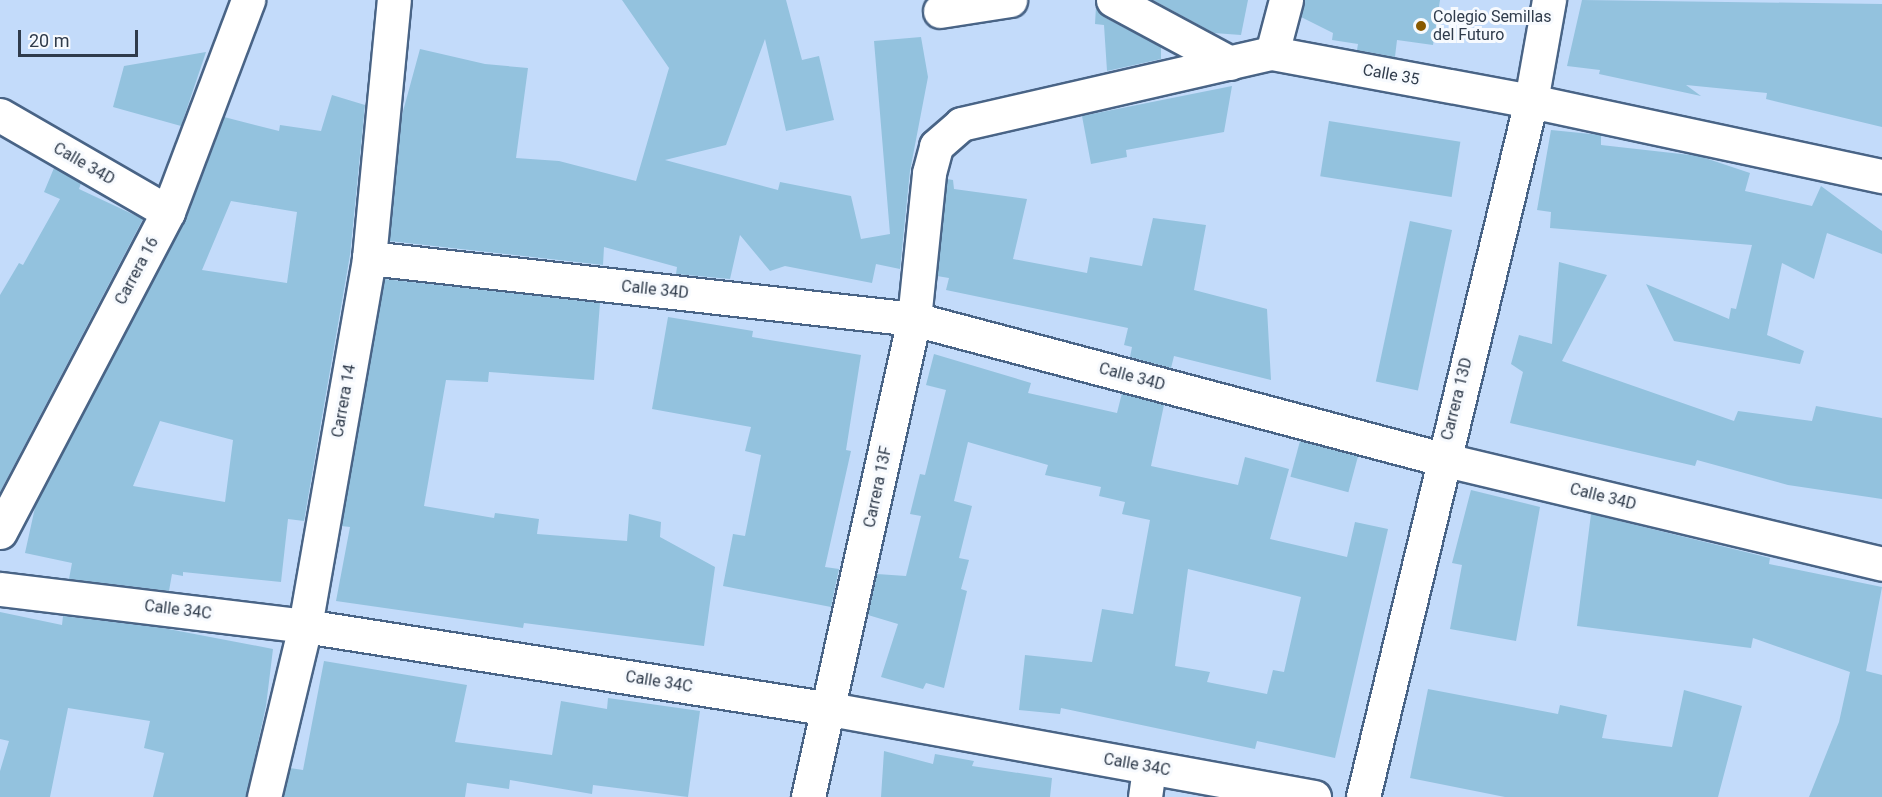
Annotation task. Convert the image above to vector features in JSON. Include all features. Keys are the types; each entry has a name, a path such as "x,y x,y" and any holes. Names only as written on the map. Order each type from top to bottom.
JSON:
{"street":[{"name":"Carrera 16","path":"0,532 168,212 248,0"},
{"name":"Carrera 14","path":"264,797 304,626 369,258 394,0"},
{"path":"940,11 1010,0"},
{"path":"1113,0 1230,63"},
{"path":"1272,53 1286,0"},
{"name":"Carrera 13D","path":"1363,797 1442,459 1532,101 1549,0"},
{"name":"Calle 35","path":"929,173 936,146 961,124 1272,53 1532,101 1882,176"},
{"name":"Calle 34D","path":"0,116 168,212"},
{"name":"Carrera 13F","path":"808,797 830,709 914,319 929,173"},
{"name":"Calle 34D","path":"369,258 914,319 1442,459 1882,564"},
{"name":"Calle 34C","path":"0,589 304,626 830,709 1147,782 1314,797"}],"building":[{"path":"622,0 786,0 802,60 819,56 834,120 786,131 765,39 726,145 665,160 778,190 780,182 851,196 861,239 890,234 874,41 921,37 928,77 910,171 900,269 876,264 872,283 785,266 770,271 740,235 730,279 676,274 677,267 604,247 603,265 389,241 402,115 420,49 485,64 528,68 516,158 559,161 636,181 669,68"},
{"path":"1153,0 1248,0 1241,35 1214,33"},
{"path":"1304,0 1440,0 1433,45 1397,40 1395,57 1357,50 1358,44 1332,40 1333,33 1301,17"},
{"path":"1582,0 1882,4 1882,127 1766,99 1767,93 1686,85 1701,96 1599,74 1600,70 1567,66"},
{"path":"1096,6 1104,17 1161,47 1161,59 1107,71 1104,25 1095,24"},
{"path":"206,52 181,126 113,107 124,66"},
{"path":"1232,86 1224,132 1126,150 1127,157 1091,164 1082,116"},
{"path":"332,95 365,105 350,255 304,521 288,519 281,582 183,572 183,576 172,574 169,591 69,579 72,563 25,553 36,503 185,221 224,117 279,131 280,125 321,131","holes":["231,201 297,212 287,283 202,270","160,421 233,440 225,502 133,486"]},
{"path":"1329,121 1460,142 1452,197 1320,176"},
{"path":"1551,130 1601,135 1601,145 1699,156 1750,173 1745,191 1812,206 1821,186 1882,231 1882,254 1827,233 1814,279 1782,263 1767,335 1804,351 1800,364 1674,341 1646,284 1729,319 1731,308 1736,309 1752,245 1550,228 1551,212 1537,210"},
{"path":"54,168 81,183 79,189 143,219 0,492 0,295 19,263 23,265 60,199 44,192"},
{"path":"947,179 953,180 954,189 1027,199 1013,259 1087,273 1090,257 1142,266 1153,218 1206,225 1194,290 1267,309 1271,380 1174,356 1171,368 1130,357 1132,347 1124,345 1128,328 946,290 949,278 937,276"},
{"path":"1410,221 1452,230 1418,390 1376,381"},
{"path":"1559,262 1607,275 1562,361 1734,421 1738,411 1812,421 1816,406 1882,418 1882,499 1788,485 1697,460 1695,466 1510,423 1523,372 1511,364 1519,335 1552,344"},
{"path":"384,279 600,303 594,380 489,372 488,382 446,380 424,506 494,518 495,513 539,519 537,534 627,541 629,514 661,522 660,537 715,567 704,646 524,623 523,628 336,601 350,527 341,526"},
{"path":"668,317 753,331 752,337 861,355 846,450 851,451 825,567 839,569 831,607 723,586 733,534 745,536 761,455 745,451 751,427 652,409"},
{"path":"934,354 1031,383 1028,393 1117,413 1122,393 1164,405 1151,466 1238,485 1245,457 1289,469 1270,539 1347,557 1355,522 1388,529 1335,758 1257,741 1255,749 1061,708 1060,714 1019,710 1025,655 1092,662 1102,609 1133,614 1150,520 1122,514 1125,502 1099,496 1101,487 1045,475 1048,465 968,442 954,501 972,506 959,558 969,560 961,589 967,591 944,688 926,683 923,689 881,677 898,624 868,615 877,574 906,576 921,516 910,514 920,474 925,475 946,390 926,385","holes":["1188,569 1301,597 1284,672 1273,670 1267,694 1207,682 1210,672 1175,666"]},
{"path":"1300,441 1358,457 1348,492 1290,477"},
{"path":"1471,490 1540,507 1516,641 1450,629 1462,565 1452,563"},
{"path":"1591,514 1770,558 1769,564 1882,587 1866,671 1882,675 1882,797 1809,797 1839,722 1850,672 1753,638 1751,648 1577,626"},
{"path":"0,612 62,625 63,616 163,628 273,649 266,706 246,797 153,797 164,753 144,748 150,721 68,708 50,797 0,797 0,771 9,741 0,739"},
{"path":"324,661 467,685 455,742 552,755 561,701 607,709 608,698 700,711 688,797 593,785 592,794 510,780 509,789 467,783 465,797 283,797 290,768 303,770"},
{"path":"1428,689 1558,714 1560,705 1607,715 1602,738 1672,747 1684,690 1742,706 1718,797 1505,797 1410,778"},
{"path":"884,751 933,764 935,754 974,761 972,766 1052,778 1050,797 881,797"}],"place":[{"name":"Colegio Semillas del Futuro","path":"1421,26"}]}
